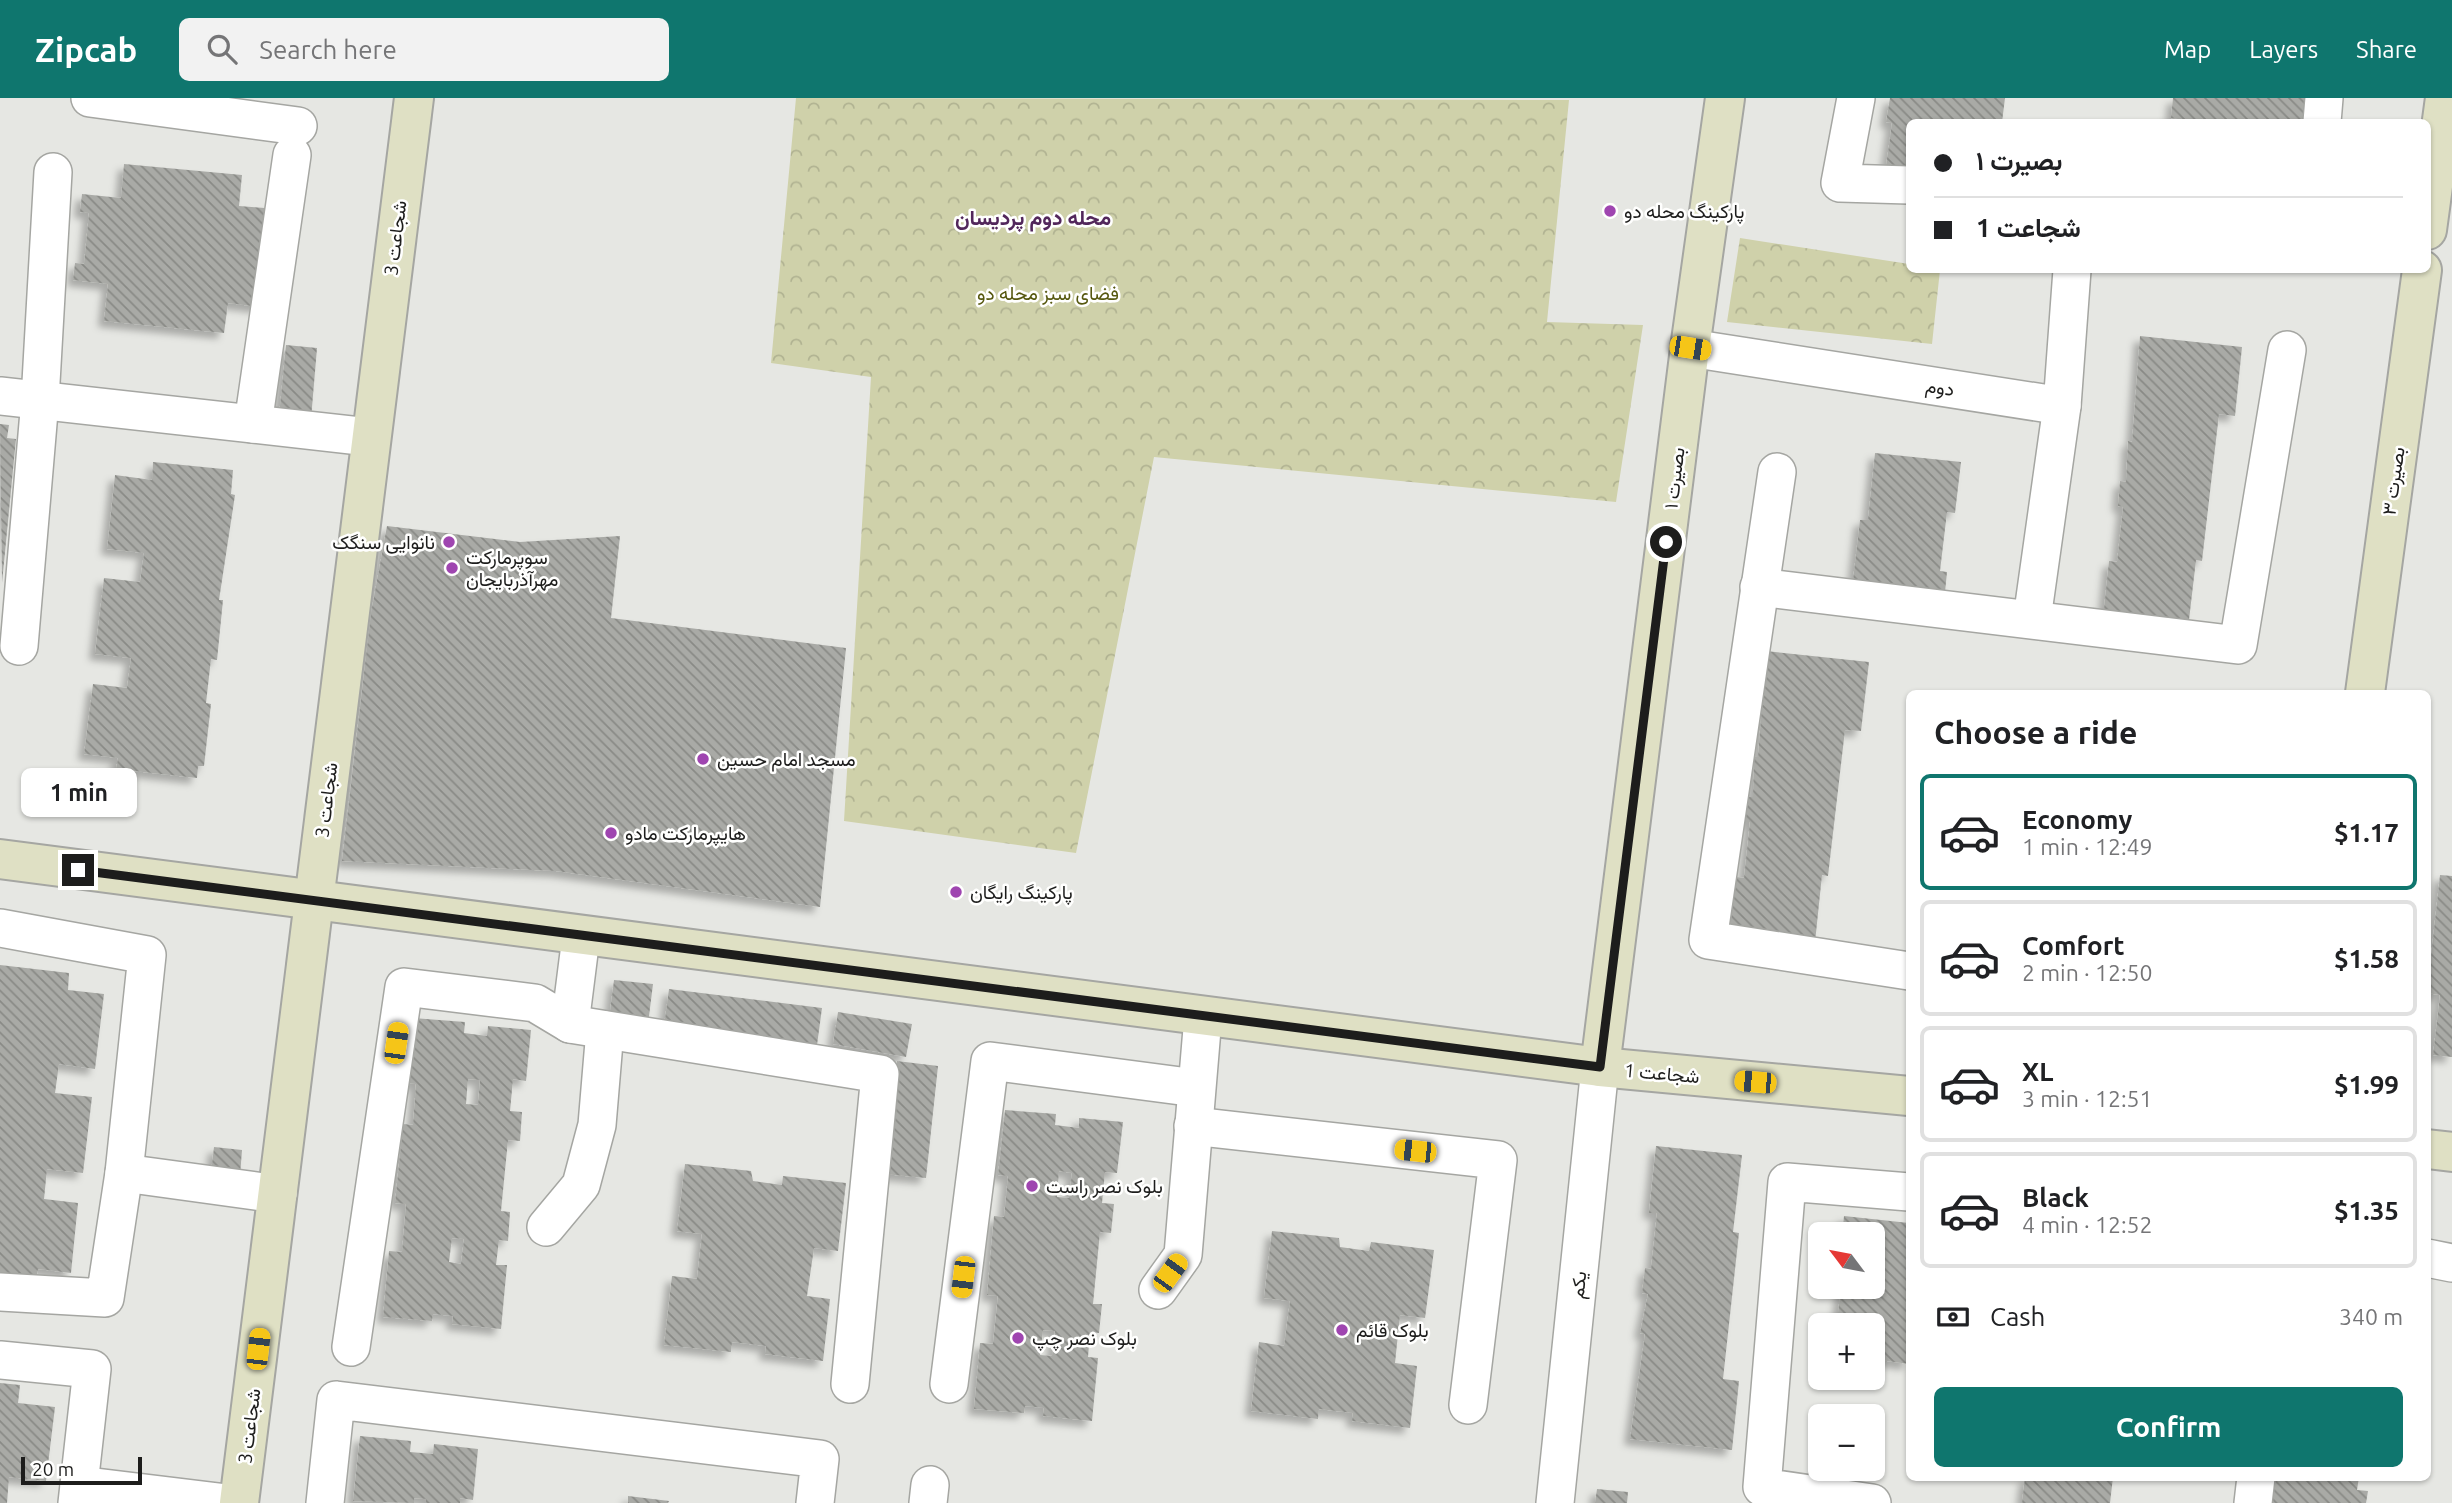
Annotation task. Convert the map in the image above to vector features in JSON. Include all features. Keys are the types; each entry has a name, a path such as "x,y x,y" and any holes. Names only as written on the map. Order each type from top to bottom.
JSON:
{"street":[{"path":"90,98 295,141 253,424"},
{"name":"شجاعت 3","path":"239,1503 369,437 414,98"},
{"name":"بصیرت ۱","path":"1600,1067 1690,348 1725,98"},
{"path":"1856,98 1840,183 1906,185"},
{"path":"2322,119 2324,98"},
{"path":"2431,201 2445,98"},
{"path":"19,646 40,400 53,172"},
{"path":"2032,619 2062,406 2072,273"},
{"name":"بصیرت ۳","path":"2365,690 2422,273"},
{"name":"دوم","path":"1690,348 2062,406"},
{"path":"1759,587 2238,645 2287,350"},
{"path":"0,396 369,437"},
{"path":"1777,472 1708,940 1906,971"},
{"name":"شجاعت 1","path":"0,859 581,937 1600,1067 1906,1096"},
{"path":"0,928 147,956 124,1173 105,1298 0,1292"},
{"path":"546,1227 581,1185 597,1125 581,937"},
{"path":"351,1347 404,987 535,1003 588,1027 880,1074 850,1384"},
{"path":"1158,1290 1183,1255 1203,1017"},
{"path":"949,1384 990,1061 1196,1088"},
{"name":"یکم","path":"1555,1503 1600,1067"},
{"path":"1194,1126 1498,1160 1468,1405"},
{"path":"2431,1149 2452,1152"},
{"path":"124,1173 278,1194"},
{"path":"1872,1503 1762,1488 1787,1182 1906,1192"},
{"path":"2431,1259 2452,1263"},
{"path":"0,1360 92,1368 78,1494 227,1503"},
{"path":"325,1503 336,1401 820,1459 815,1503"},
{"path":"2253,1503 2256,1481"}],"green space":[{"name":"فضای سبز محله دو","path":"796,98 1569,100 1547,322 1643,325 1616,502 1154,457 1076,853 844,821 871,377 771,363"},
{"path":"1740,238 1906,264 1906,273 1940,273 1932,344 1727,322"}],"building":[{"path":"1890,98 2005,98 2002,119 1906,119 1906,185 1884,181 1892,123 1886,122"},
{"path":"2173,98 2305,98 2303,119 2171,118"},
{"path":"124,164 242,175 239,206 278,209 275,236 261,235 257,280 267,308 228,303 224,333 104,321 108,284 73,280 75,263 84,264 89,213 80,212 82,194 121,198"},
{"path":"2140,336 2242,347 2235,416 2219,414 2202,561 2196,560 2187,637 2102,628 2109,561 2117,562 2123,507 2118,506 2120,481 2126,482 2128,441 2132,442"},
{"path":"286,345 317,348 311,419 279,416"},
{"path":"0,424 9,425 7,438 16,439 2,583"},
{"path":"1875,453 1961,462 1955,513 1947,512 1940,571 1947,572 1945,592 1851,597 1860,520 1868,520"},
{"path":"153,462 233,470 231,494 235,495 219,600 223,600 217,660 211,659 206,703 211,704 204,766 198,766 197,778 116,769 118,758 84,754 93,684 127,688 131,658 95,654 104,578 140,582 144,553 107,549 115,475 152,480"},
{"path":"387,526 520,542 620,536 611,618 846,648 820,907 556,871 342,861 371,613"},
{"path":"1766,651 1869,662 1861,731 1845,730 1828,876 1822,875 1814,952 1728,943 1736,877 1744,878 1750,822 1744,822 1747,797 1753,797 1754,757 1758,757"},
{"path":"2440,875 2452,876 2452,1057 2433,1055 2440,995 2431,994 2431,957"},
{"path":"0,965 69,973 68,990 104,994 95,1069 59,1064 55,1093 92,1097 83,1173 47,1169 44,1199 78,1203 71,1273 38,1269 36,1280 0,1277"},
{"path":"614,980 653,984 648,1024 609,1020"},
{"path":"669,989 822,1008 817,1045 664,1026"},
{"path":"838,1012 912,1024 906,1057 833,1044"},
{"path":"413,1018 465,1022 464,1033 487,1036 488,1026 531,1030 526,1081 513,1079 510,1111 522,1112 520,1141 508,1140 501,1211 510,1212 508,1241 499,1240 496,1265 507,1265 501,1329 452,1324 453,1316 433,1314 432,1321 383,1317 389,1251 402,1252 406,1204 395,1203 403,1124 413,1125 416,1084 407,1083","holes":["468,1079 480,1080 478,1105 466,1104","452,1238 464,1239 461,1264 449,1262"]},
{"path":"897,1061 938,1066 926,1178 884,1174"},
{"path":"1005,1110 1056,1114 1055,1125 1079,1128 1079,1118 1123,1122 1117,1173 1105,1172 1102,1203 1114,1204 1111,1233 1100,1232 1093,1304 1102,1304 1099,1333 1090,1332 1088,1357 1098,1358 1092,1421 1043,1416 1044,1408 1025,1406 1024,1413 974,1409 980,1343 993,1344 998,1296 987,1295 994,1216 1004,1217 1008,1176 998,1175","holes":["1059,1171 1072,1173 1069,1198 1057,1197","1043,1330 1055,1331 1052,1356 1040,1355"]},
{"path":"1656,1146 1742,1155 1733,1232 1739,1233 1723,1379 1739,1381 1732,1450 1630,1439 1645,1334 1640,1333 1648,1294 1642,1293 1645,1268 1651,1269 1657,1213 1649,1213"},
{"path":"214,1147 242,1150 240,1176 211,1173"},
{"path":"685,1164 751,1171 753,1181 782,1185 783,1176 846,1183 838,1251 814,1248 807,1296 830,1299 823,1361 765,1354 766,1346 732,1342 731,1352 664,1345 672,1276 697,1279 702,1234 677,1231"},
{"path":"1844,1216 1906,1223 1906,1364 1885,1361 1885,1313 1838,1313 1840,1299 1885,1299 1885,1222 1843,1222"},
{"name":"بلوک قائم","path":"1272,1231 1339,1238 1340,1247 1369,1251 1371,1242 1434,1250 1425,1318 1400,1315 1395,1363 1417,1366 1410,1428 1352,1421 1353,1413 1319,1409 1318,1419 1251,1411 1259,1342 1284,1346 1290,1301 1264,1298"},
{"path":"0,1383 20,1385 18,1403 55,1407 46,1481 9,1477 7,1503 0,1503"},
{"path":"360,1436 411,1441 410,1452 433,1454 434,1444 478,1449 473,1500 460,1498 460,1503 426,1503 426,1499 414,1498 414,1503 353,1501"},
{"path":"2025,1481 2113,1481 2110,1503 2022,1503"},
{"path":"2263,1481 2358,1481 2357,1490 2368,1491 2366,1503 2260,1503"},
{"path":"1597,1489 1628,1492 1627,1503 1595,1503"},
{"path":"628,1496 669,1501 628,1503"}],"place":[{"name":"پارکینگ محله دو","path":"1610,211"},
{"name":"نانوایی سنگک","path":"449,542"},
{"name":"سوپرمارکت مهرآذربایجان","path":"452,568"},
{"name":"مسجد امام حسین","path":"703,759"},
{"name":"هایپرمارکت مادو","path":"611,833"},
{"name":"پارکینگ رایگان","path":"956,892"},
{"name":"بلوک نصر راست","path":"1032,1186"},
{"name":"بلوک قائم","path":"1342,1330"},
{"name":"بلوک نصر چپ","path":"1018,1338"}],"district":[{"name":"محله دوم پردیسان","path":"1033,218"}],"route":[{"path":"78,870 1600,1067 1666,542"}]}
